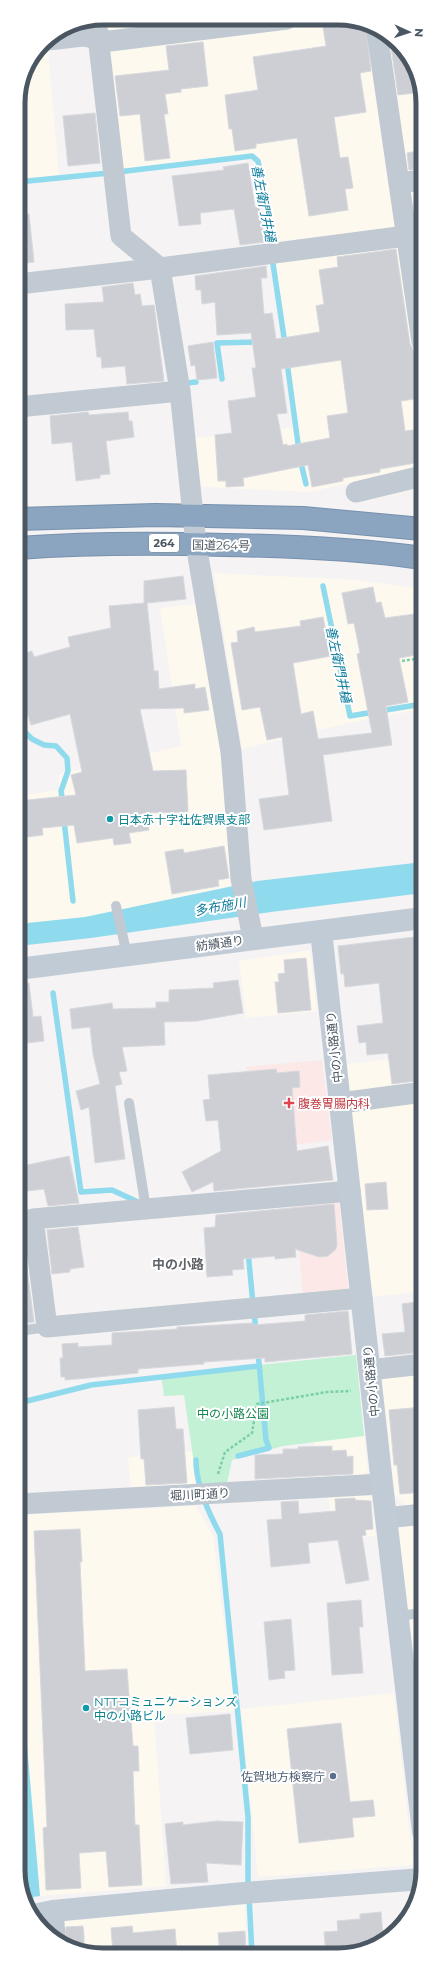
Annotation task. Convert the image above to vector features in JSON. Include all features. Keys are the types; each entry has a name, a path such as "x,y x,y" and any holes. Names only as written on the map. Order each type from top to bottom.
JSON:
{"highway":[{"name":"264","path":"25,519 155,515 312,519 416,528"},
{"name":"国道264号","path":"25,548 196,544 317,547 416,557"}],"street":[{"path":"97,29 110,41 238,25"},
{"path":"59,39 83,36 97,29"},
{"path":"97,29 121,236 160,268 180,391 196,544 231,752 241,879 252,929"},
{"path":"377,35 416,302"},
{"path":"399,183 416,181"},
{"path":"25,283 160,268 406,236"},
{"path":"25,406 180,391"},
{"path":"356,492 416,477"},
{"name":"紡績通り","path":"25,968 125,945 252,929 321,931 416,919"},
{"name":"中の小路通り","path":"321,931 370,1380 416,1772"},
{"path":"340,1103 416,1093"},
{"path":"350,1191 243,1200 145,1202 26,1218 47,1327 362,1298"},
{"path":"370,1380 416,1366"},
{"name":"堀川町通り","path":"25,1504 382,1484"},
{"path":"386,1518 416,1515"},
{"path":"52,1929 44,1913 249,1892 415,1880"}],"lane":[{"path":"116,906 125,945"},
{"path":"129,1103 145,1202"},
{"path":"25,1330 47,1327"},
{"path":"398,1616 416,1614"}],"path":[{"path":"402,661 416,659"},
{"path":"206,1494 225,1452 252,1433 257,1404 327,1392 370,1380"}],"shaded area":[{"path":"103,25 202,25 103,38"},
{"path":"286,25 338,25 358,28 377,35 389,44 389,52 396,52 410,73 416,103 416,467 310,492 202,487 193,438 294,427 257,164 252,155 121,169 107,46"},
{"path":"45,51 48,51 59,175 25,178 25,98 31,73 35,64"},
{"path":"214,573 358,580 416,588 416,710 349,723 242,749"},
{"path":"195,604 227,762 232,886 85,917 25,923 25,795 59,790 59,774 181,746 160,608"},
{"path":"310,950 317,1011 246,1018 239,961"},
{"path":"416,1056 416,1292 373,1297 346,1064"},
{"name":"腹巻胃腸内科","path":"322,1060 332,1140 257,1150 246,1067"},
{"path":"338,1194 349,1295 303,1299 295,1198"},
{"path":"416,1369 416,1507 409,1508 395,1495 381,1373"},
{"path":"364,1436 368,1471 361,1477 316,1477 315,1442"},
{"path":"192,1451 197,1484 131,1488 128,1457"},
{"path":"371,1494 376,1536 334,1539 328,1496"},
{"path":"196,1506 213,1535 235,1711 154,1715 166,1886 40,1896 25,1725 25,1515"},
{"path":"416,1521 416,1676 398,1523"},
{"path":"394,1693 413,1865 258,1877 241,1709"},
{"path":"245,1905 247,1948 98,1948 83,1945 64,1938 61,1935 59,1920"}],"green space":[{"name":"中の小路公園","path":"356,1355 364,1436 283,1446 232,1460 227,1483 197,1484 184,1395 164,1396 161,1375"}],"water":[{"name":"多布施川","path":"416,863 416,894 271,912 91,938 25,945 25,923 85,917 257,881"},
{"path":"25,1722 40,1896 30,1897 25,1870"}],"building":[{"path":"338,25 367,31 371,71 360,73 366,112 334,117 340,158 348,157 353,188 345,189 348,210 309,216 297,138 256,144 256,148 235,151 232,129 229,129 225,95 258,90 253,57 326,46 323,27"},
{"path":"203,42 208,86 181,89 181,92 165,94 168,114 164,114 170,158 145,161 140,114 120,116 115,76 169,70 166,46"},
{"path":"392,52 396,52 403,60 410,73 415,93 398,95"},
{"path":"95,113 100,163 68,166 63,116"},
{"path":"416,151 416,169 409,170 407,153"},
{"path":"248,163 255,207 259,207 265,242 240,245 234,209 200,213 201,224 179,226 172,176 224,170 223,167"},
{"path":"25,214 29,214 34,262 25,263"},
{"path":"396,249 410,344 414,351 416,364 416,399 401,401 405,431 416,430 416,457 414,457 416,463 380,469 380,472 343,478 343,481 312,487 308,465 243,478 244,486 226,487 226,481 218,481 215,435 232,433 228,401 256,397 252,368 256,368 251,333 217,335 215,302 202,304 201,290 196,290 195,276 266,266 267,278 261,278 264,314 272,313 276,339 320,332 316,306 324,304 319,270 338,267 337,257","holes":["341,360 348,413 327,416 330,438 287,446 287,444 283,445 277,414 287,413 281,369"]},
{"path":"133,283 135,295 140,294 142,306 154,305 164,381 127,384 125,366 102,368 101,357 97,357 94,329 66,330 65,304 104,302 102,287"},
{"path":"213,342 217,378 197,380 195,365 191,366 188,346"},
{"path":"88,412 89,415 128,412 129,421 132,421 134,437 106,441 110,474 100,475 100,478 76,481 72,442 52,444 50,416"},
{"path":"183,576 186,599 147,603 154,671 158,671 159,689 195,684 195,689 205,687 209,710 184,713 184,708 140,709 153,771 186,770 188,812 147,813 149,830 129,833 131,843 114,845 113,838 77,843 74,825 42,828 43,835 27,837 27,832 25,832 25,800 76,795 71,775 82,772 70,714 31,725 28,715 25,716 25,653 32,651 34,657 70,647 68,637 111,628 109,606 144,603 144,581"},
{"path":"373,587 376,603 381,602 385,618 416,614 416,655 399,658 408,702 386,706 392,745 323,755 332,821 264,830 259,799 289,795 282,737 267,740 260,707 242,710 231,643 238,642 237,631 254,627 255,632 301,626 300,621 323,617 331,656 293,663 301,714 313,711 318,739 372,733 357,654 360,653 354,623 348,624 342,593"},
{"path":"224,846 229,878 218,880 219,886 172,894 165,852 183,849 184,853"},
{"path":"416,937 416,1081 392,1084 388,1053 367,1055 366,1042 359,1043 357,1026 383,1023 379,983 345,987 344,974 341,974 338,946"},
{"path":"306,958 311,1010 278,1013 275,982 279,982 278,974 285,973 284,960"},
{"path":"238,980 243,1013 197,1021 164,1022 165,1045 122,1047 127,1071 119,1072 122,1084 115,1086 125,1159 95,1163 89,1107 81,1110 76,1091 100,1084 93,1054 90,1027 72,1029 70,1009 112,1003 113,1009 156,1008 156,1002 169,1002 169,990 214,988 213,983"},
{"path":"25,983 29,983 33,1017 41,1016 44,1041 25,1043"},
{"path":"276,1069 277,1073 299,1071 300,1087 292,1088 297,1151 328,1146 333,1180 214,1191 213,1182 192,1192 182,1172 221,1151 218,1120 206,1121 203,1100 210,1099 208,1075"},
{"path":"69,1156 79,1203 48,1206 44,1189 25,1191 25,1165"},
{"path":"386,1182 388,1209 367,1210 365,1184"},
{"path":"334,1204 337,1244 336,1249 328,1256 319,1257 295,1249 296,1257 275,1259 275,1256 243,1259 244,1269 232,1270 233,1275 207,1277 204,1228 215,1227 216,1215"},
{"path":"78,1227 84,1267 70,1269 70,1272 52,1274 47,1230"},
{"path":"25,1252 34,1322 25,1323"},
{"path":"416,1302 416,1353 385,1356 382,1334 405,1332 402,1304"},
{"path":"348,1311 352,1354 265,1362 265,1358 204,1362 204,1364 138,1369 138,1373 65,1380 65,1377 61,1377 60,1358 63,1358 62,1344 78,1343 78,1347 112,1345 112,1333 177,1329 177,1327 253,1323 253,1325 305,1321 305,1315"},
{"path":"174,1407 176,1429 183,1429 187,1483 146,1485 144,1459 141,1459 138,1410"},
{"path":"416,1408 416,1493 400,1494 397,1465 394,1465 389,1410"},
{"path":"332,1446 332,1451 346,1450 347,1457 353,1456 353,1474 255,1479 255,1455 283,1454 283,1449 298,1449 298,1447"},
{"path":"355,1498 355,1500 371,1501 373,1529 365,1530 366,1535 362,1536 369,1580 346,1584 338,1540 308,1543 310,1563 271,1567 267,1520 282,1519 281,1502 298,1501 299,1514 336,1511 335,1499"},
{"name":"NTTコミュニケーションズ 中の小路ビル","path":"80,1529 85,1671 127,1669 133,1746 138,1746 139,1771 133,1771 135,1825 139,1825 142,1885 109,1887 106,1851 79,1853 81,1888 46,1890 43,1828 47,1827 34,1531"},
{"path":"361,1600 363,1627 359,1627 363,1673 332,1675 327,1603"},
{"path":"291,1619 295,1670 284,1671 285,1678 269,1680 264,1622"},
{"path":"230,1714 233,1750 190,1754 186,1718"},
{"path":"341,1723 350,1802 373,1800 375,1816 352,1818 354,1837 299,1843 287,1729"},
{"path":"217,1821 243,1822 241,1865 206,1863 208,1882 171,1884 165,1824 183,1822 183,1825"},
{"path":"381,1912 383,1934 377,1938 358,1945 325,1948 324,1932 338,1931 337,1921 360,1919 360,1914"},
{"path":"83,1926 84,1945 65,1939 66,1927"},
{"path":"132,1926 133,1933 175,1929 177,1948 113,1948 111,1928"},
{"path":"245,1931 246,1948 219,1948 218,1933"}],"waterway":[{"name":"善左衛門井樋","path":"118,172 252,156 258,161 267,208 271,249"},
{"name":"善左衛門井樋","path":"25,181 109,173"},
{"name":"善左衛門井樋","path":"272,257 285,344"},
{"path":"222,379 217,343 260,342"},
{"name":"善左衛門井樋","path":"287,362 299,451"},
{"path":"187,383 196,382"},
{"name":"善左衛門井樋","path":"300,459 306,484"},
{"name":"善左衛門井樋","path":"323,586 350,716 416,705"},
{"path":"25,732 32,739 44,745 56,746 67,758 68,771 61,791 63,803"},
{"path":"64,820 73,901"},
{"path":"53,993 81,1192 112,1190 138,1202"},
{"path":"248,1251 253,1304"},
{"path":"254,1312 256,1332"},
{"path":"238,1456 269,1448 266,1440 258,1352"},
{"path":"25,1402 91,1385 259,1366"},
{"path":"196,1460 200,1489 211,1517 220,1534 248,1817 248,1888"},
{"path":"30,1891 31,1899"},
{"path":"249,1896 252,1948"}],"place":[{"name":"日本赤十字社佐賀県支部","path":"110,819"},
{"name":"腹巻胃腸内科","path":"289,1103"},
{"name":"NTTコミュニケーションズ 中の小路ビル","path":"86,1708"},
{"name":"佐賀地方検察庁","path":"333,1776"}],"district":[{"name":"中の小路","path":"178,1264"}]}
